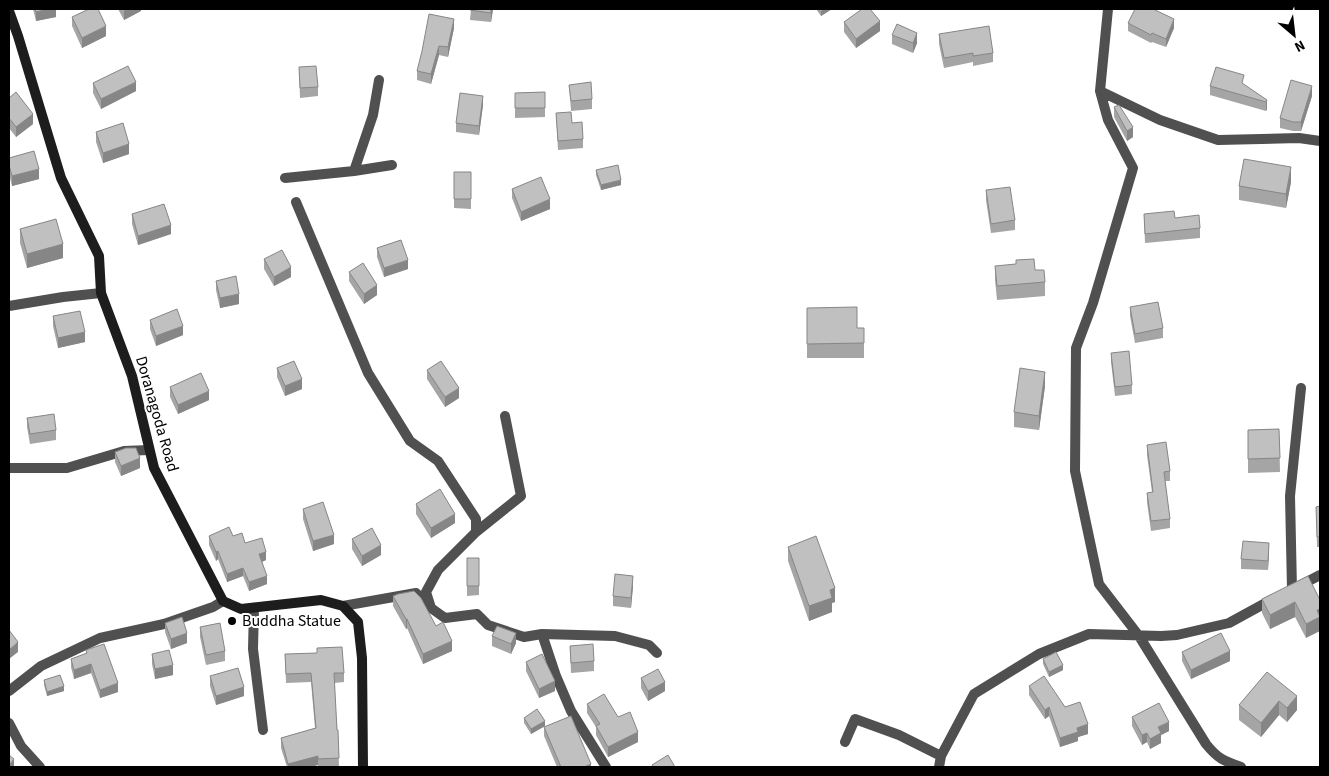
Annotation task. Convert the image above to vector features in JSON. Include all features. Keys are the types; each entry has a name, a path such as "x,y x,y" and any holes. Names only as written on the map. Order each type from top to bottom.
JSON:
{"street":[{"path":"1108,9 1100,91 1108,120 1132,168 1094,303 1076,348 1075,472 1099,584 1139,636 1206,744 1216,756 1241,767"},
{"name":"Doranagoda Road","path":"9,11 61,178 99,256 102,293 132,376 154,468 223,601"},
{"path":"354,171 373,115 379,80"},
{"path":"1100,91 1160,120 1218,140 1299,138 1320,141"},
{"path":"285,178 392,165"},
{"path":"296,202 368,373 410,441 438,461 476,519 476,532"},
{"path":"9,306 102,293"},
{"path":"1292,589 1290,496 1301,388"},
{"path":"431,608 426,592 438,570 476,532 521,496 505,416"},
{"path":"9,468 67,468 124,451 149,450"},
{"path":"939,767 941,756 974,694 1040,654 1089,634 1177,635 1229,623 1320,575"},
{"path":"9,691 41,666 100,638 164,624 223,601 241,610 321,600 343,606 416,593 444,618 477,614 488,625 524,637 542,634 615,636 649,645 657,653"},
{"path":"343,606 358,622 362,658 364,767"},
{"path":"254,608 253,649 263,730"},
{"path":"542,634 556,676 571,711 606,767"},
{"path":"845,742 856,719 899,735 941,756"},
{"path":"9,723 21,746 40,767"}],"building":[{"path":"35,9 49,9 36,12"},
{"path":"89,9 98,9 106,26 82,38 72,17"},
{"path":"491,9 491,13 470,10"},
{"path":"862,9 870,9 880,21 856,39 844,22"},
{"path":"1135,9 1153,9 1174,19 1166,39 1152,33 1151,35 1128,23"},
{"path":"429,14 454,19 448,47 439,46 431,74 417,71"},
{"path":"897,24 917,33 913,43 892,35"},
{"path":"989,26 993,53 973,56 973,53 944,58 939,34"},
{"path":"128,66 136,82 101,99 93,83"},
{"path":"316,66 318,87 300,88 299,67"},
{"path":"1216,67 1244,75 1242,83 1267,100 1266,102 1210,86"},
{"path":"1291,80 1312,86 1301,122 1280,118"},
{"path":"591,82 592,99 571,101 569,85"},
{"path":"16,92 33,114 16,127 9,118 9,98"},
{"path":"545,92 545,108 515,108 515,93"},
{"path":"460,93 483,96 479,126 456,123"},
{"path":"1119,105 1133,127 1127,131 1114,107"},
{"path":"571,112 572,123 582,122 583,139 558,141 556,113"},
{"path":"123,123 129,144 103,153 96,132"},
{"path":"34,151 39,169 12,176 9,158"},
{"path":"1244,159 1291,167 1286,194 1239,186"},
{"path":"618,165 621,180 601,185 596,170"},
{"path":"454,172 471,172 471,199 454,199"},
{"path":"541,177 550,199 521,212 512,189"},
{"path":"1010,187 1015,220 991,224 986,190"},
{"path":"164,204 171,225 138,236 132,214"},
{"path":"1174,211 1175,218 1199,215 1200,228 1145,234 1144,214"},
{"path":"56,219 63,244 27,254 20,229"},
{"path":"401,240 408,260 384,268 377,248"},
{"path":"282,250 291,267 274,277 264,259"},
{"path":"1034,259 1035,270 1044,270 1045,282 997,286 995,266 1016,264 1016,260"},
{"path":"363,263 377,285 364,294 349,272"},
{"path":"236,276 239,294 220,298 216,281"},
{"path":"1158,302 1163,328 1135,334 1130,307"},
{"path":"857,307 857,328 864,328 864,343 807,344 807,308"},
{"path":"177,309 183,326 156,336 150,320"},
{"path":"80,311 85,332 58,338 53,316"},
{"path":"1129,351 1132,385 1115,387 1111,353"},
{"path":"294,361 302,379 285,386 277,368"},
{"path":"441,361 459,388 445,397 427,370"},
{"path":"1020,368 1045,372 1039,416 1014,412"},
{"path":"201,373 209,391 178,405 170,387"},
{"path":"54,414 56,430 30,434 27,418"},
{"path":"1279,429 1280,458 1248,459 1248,430"},
{"path":"1166,442 1170,471 1164,472 1170,519 1151,521 1147,493 1153,492 1147,445"},
{"path":"126,448 136,448 140,458 121,466 115,452"},
{"path":"440,489 455,514 431,528 416,504"},
{"path":"323,502 334,535 313,541 303,509"},
{"path":"1320,506 1320,537 1317,537 1316,507"},
{"path":"229,527 233,536 242,533 245,543 262,538 266,552 259,554 267,576 249,582 243,568 227,574 218,551 216,552 209,536"},
{"path":"372,528 381,545 362,556 352,539"},
{"path":"816,536 835,588 830,590 832,598 809,606 788,547"},
{"path":"1243,541 1269,543 1268,561 1241,559"},
{"path":"467,558 479,558 479,586 467,586"},
{"path":"615,574 633,576 631,598 613,596"},
{"path":"1308,576 1320,600 1320,609 1317,610 1320,617 1306,624 1295,602 1270,615 1262,599"},
{"path":"414,591 421,598 436,626 443,622 452,641 423,654 407,619 393,596"},
{"path":"182,617 187,633 171,639 165,623"},
{"path":"220,623 225,651 206,655 200,627"},
{"path":"497,626 516,633 511,644 492,636"},
{"path":"9,630 18,642 9,650"},
{"path":"1221,633 1230,651 1191,670 1182,652"},
{"path":"104,644 118,683 100,690 91,664 74,670 71,659 87,653 86,650"},
{"path":"593,644 594,661 571,663 570,646"},
{"path":"342,647 344,673 334,673 339,758 318,759 318,756 288,764 281,738 316,728 311,673 286,674 285,654 317,653 317,648"},
{"path":"169,650 173,665 155,669 152,654"},
{"path":"1056,652 1063,665 1049,672 1043,659"},
{"path":"542,654 555,681 539,689 526,662"},
{"path":"238,668 244,687 216,696 210,676"},
{"path":"658,669 665,682 648,691 641,678"},
{"path":"1267,672 1297,696 1287,708 1279,701 1261,723 1239,705"},
{"path":"60,675 64,686 47,692 44,680"},
{"path":"1044,676 1065,707 1080,702 1088,724 1077,728 1078,732 1060,738 1049,707 1045,710 1029,686"},
{"path":"604,694 618,717 630,712 638,732 608,747 596,726 600,724 587,704"},
{"path":"1159,703 1169,722 1158,727 1161,733 1150,739 1147,733 1142,735 1132,717"},
{"path":"537,709 545,721 531,729 524,718"},
{"path":"571,716 591,764 584,767 561,767 544,727"},
{"path":"9,755 14,759 9,765"},
{"path":"668,755 675,767 653,767 652,765"}],"place":[{"name":"Buddha Statue","path":"232,621"}]}
